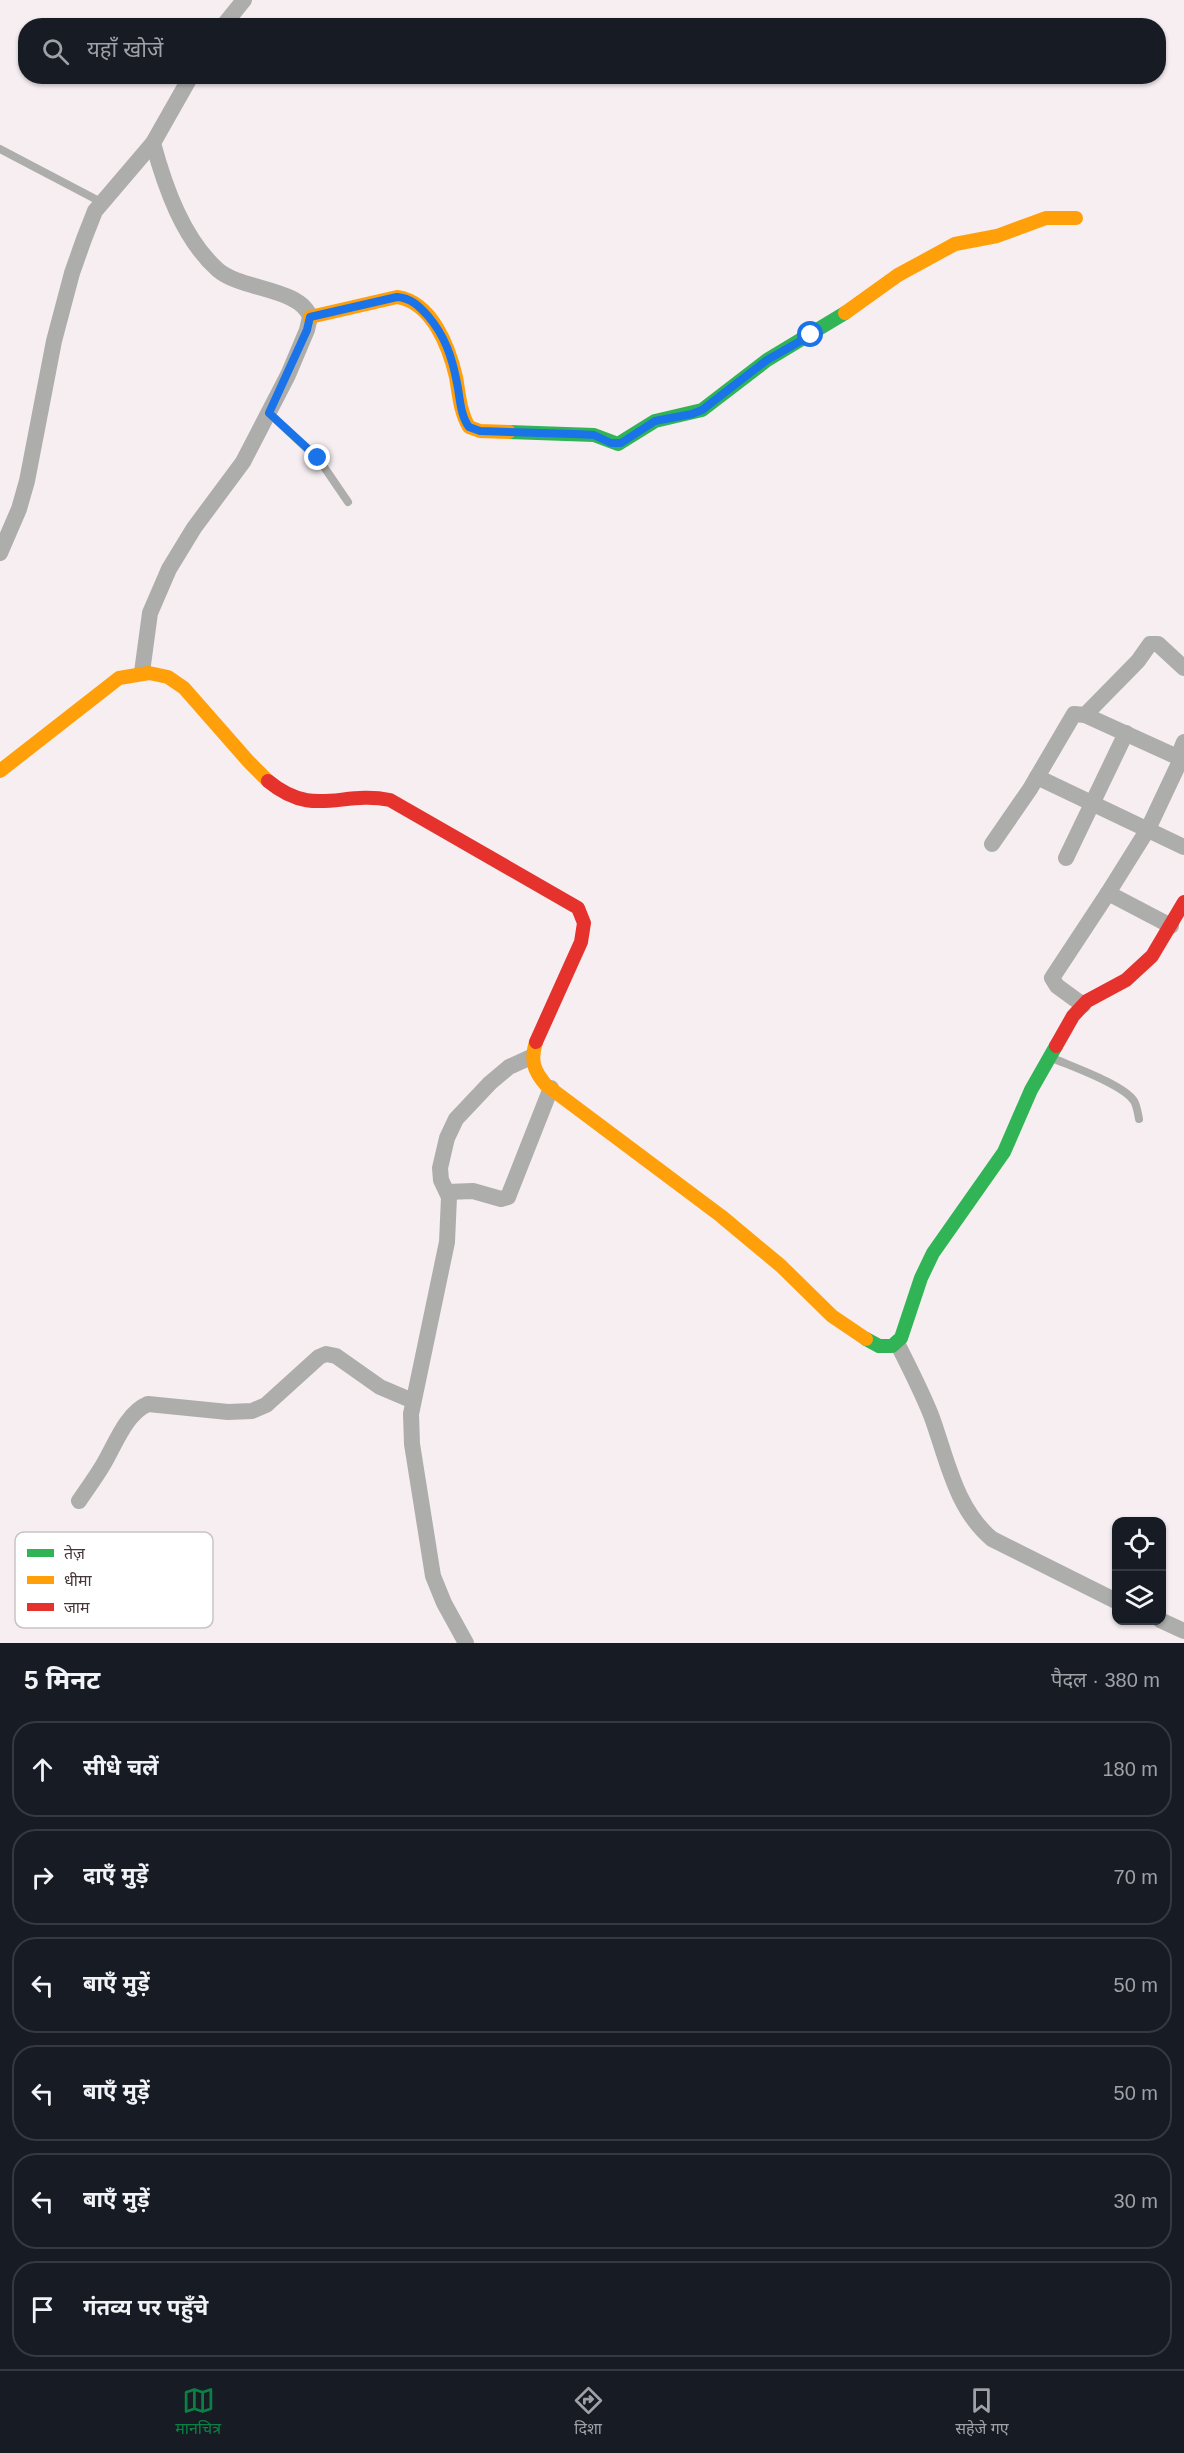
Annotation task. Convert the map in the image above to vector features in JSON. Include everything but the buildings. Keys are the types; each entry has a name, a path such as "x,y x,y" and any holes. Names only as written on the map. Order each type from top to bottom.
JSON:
{"street":[{"path":"229,18 244,0"},
{"path":"0,553 19,509 27,482 52,350 72,273 84,239 103,200 153,143 186,84"},
{"path":"142,672 150,614 169,569 194,528 243,462 269,413 307,330 310,317 302,303 231,278 219,271 206,257 189,234 175,205 160,170 153,143"},
{"path":"310,317 397,297 407,298 425,313 444,337 451,353 463,416 469,427 480,431 594,435 618,444 655,421 702,410 767,360 828,325 898,275 942,250 955,244 997,236 1046,218 1076,218"},
{"path":"1085,715 1138,661 1152,643 1158,644 1184,668"},
{"path":"0,771 119,678 142,672 159,674 174,680 197,702 250,764 274,787 291,799 314,803 370,797 390,800 578,908 584,919 583,935 531,1057 535,1072 551,1088 725,1220 783,1268 840,1324 879,1346 892,1347 897,1343 921,1278 933,1253 1004,1152 1031,1090 1073,1016 1083,1005 1137,972 1152,956 1172,926 1184,902"},
{"path":"992,844 1037,777 1071,716 1077,713 1182,754 1148,829 1052,978 1057,986 1083,1005"},
{"path":"1066,858 1094,804 1126,733"},
{"path":"1037,777 1184,847"},
{"path":"1108,893 1172,926"},
{"path":"466,1643 444,1603 430,1560 412,1444 411,1414 440,1285 447,1242 450,1202 441,1180 440,1168 447,1138 456,1119 505,1070 531,1057"},
{"path":"447,1192 473,1191 501,1199 508,1197 551,1088"},
{"path":"897,1343 930,1415 962,1503 979,1528 992,1539 1112,1599"},
{"path":"79,1501 103,1466 123,1430 138,1411 148,1404 228,1412 252,1411 266,1405 326,1354 336,1356 380,1387 413,1401"},
{"path":"1166,1623 1184,1631"}],"lane":[{"path":"0,148 103,200"},
{"path":"269,413 320,461 348,502"},
{"path":"1050,1057 1112,1084 1128,1095 1134,1101 1139,1119"}],"traffic: fast":[{"path":"509,432 594,435 618,444 655,421 702,410 767,360 845,313"},
{"path":"866,1339 879,1346 892,1346 901,1338 921,1278 933,1253 1004,1152 1031,1090 1056,1046"}],"traffic: slow":[{"path":"845,313 898,275 955,244 997,236 1046,218 1076,218"},
{"path":"310,317 397,297 420,307 437,328 449,353 462,409 469,427 480,431 509,432"},
{"path":"0,771 119,678 149,673 168,677 184,688 268,781"},
{"path":"536,1042 533,1055 534,1065 546,1085 721,1216 781,1266 832,1316 866,1339"}],"traffic: jam":[{"path":"268,781 300,799 314,801 357,798 390,800 578,908 584,923 581,942 536,1042"},
{"path":"1056,1046 1073,1016 1087,1001 1126,980 1152,956 1184,902"}],"route":[{"path":"318,458 269,413 288,375 307,330 310,317 397,297 407,298 425,313 444,337 451,353 464,420 469,427 480,431 594,435 615,444 621,443 661,418 692,414 702,410 767,360 811,335"}]}
